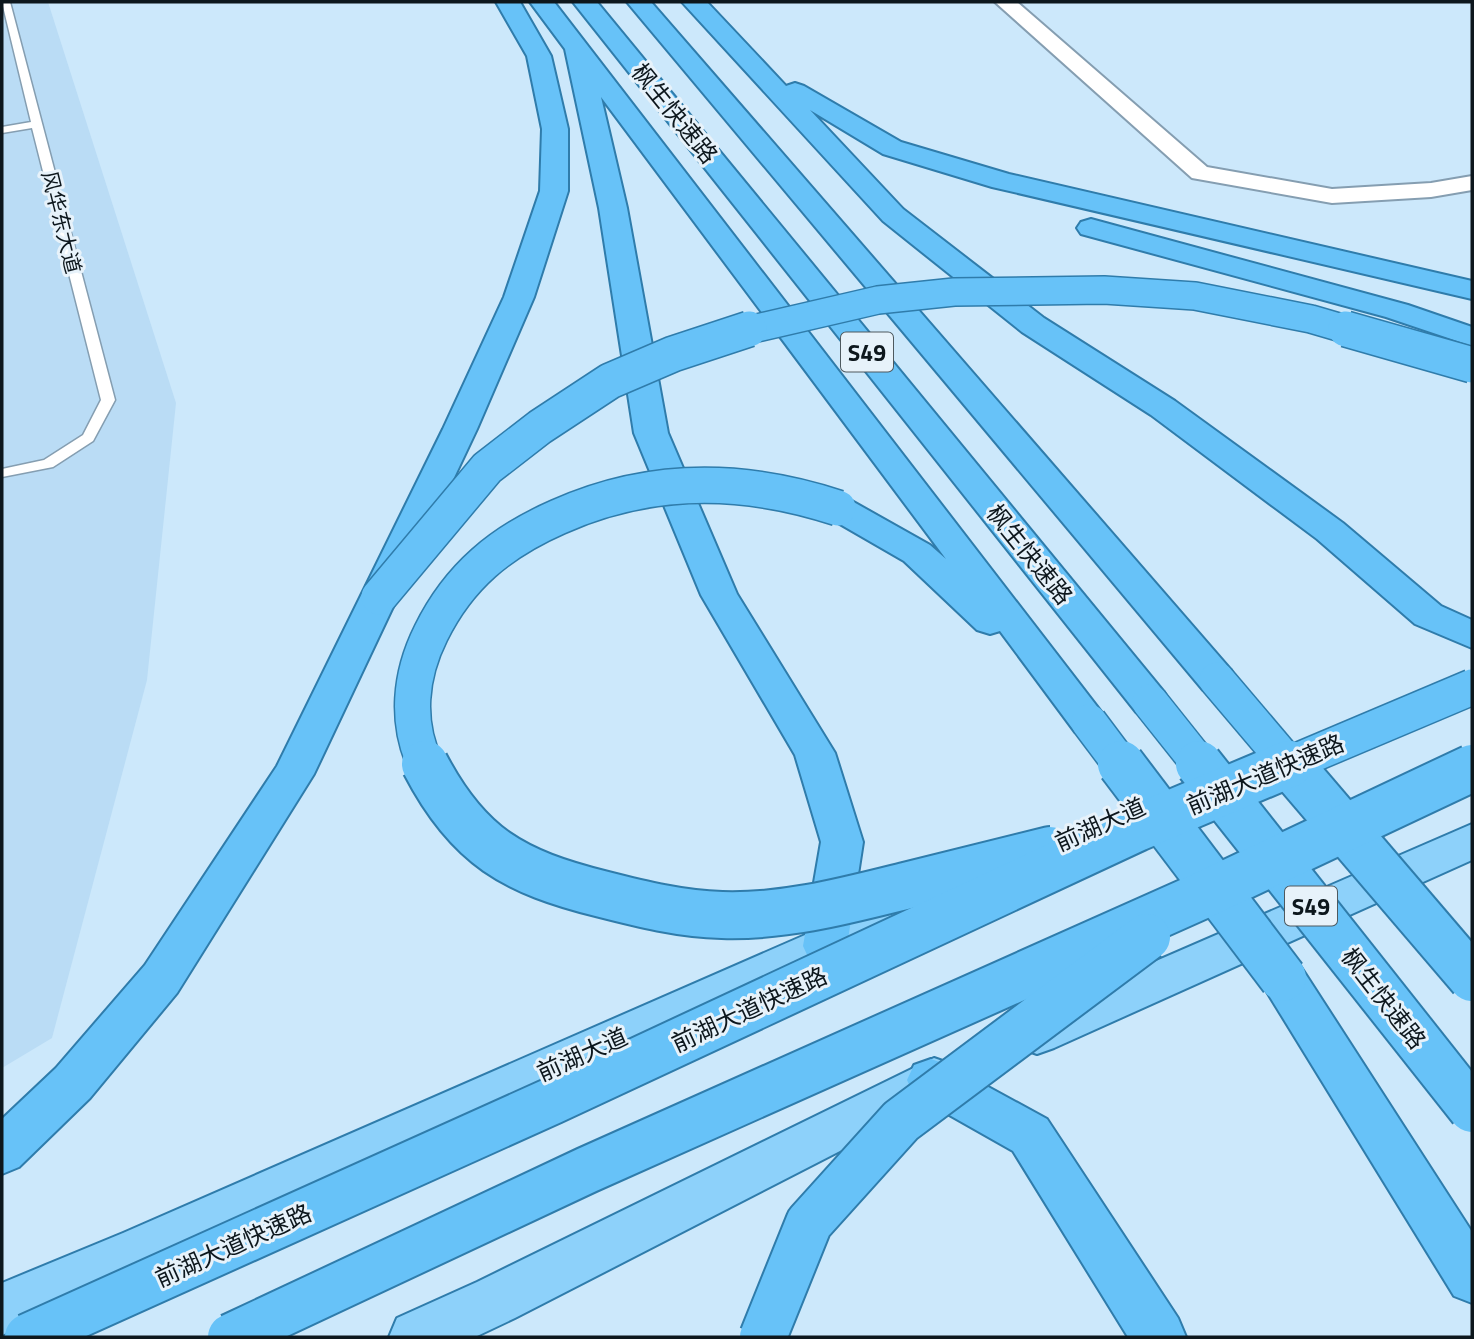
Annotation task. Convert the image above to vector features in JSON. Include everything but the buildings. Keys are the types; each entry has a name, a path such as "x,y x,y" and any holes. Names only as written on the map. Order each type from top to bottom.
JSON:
{"highway":[{"path":"542,2 1472,1229"},
{"name":"枫生快速路","path":"585,2 1150,702 1472,1109"},
{"name":"枫生快速路","path":"639,2 1472,978"},
{"path":"694,2 893,215 1033,325 1163,408 1330,531 1428,615 1472,635"},
{"path":"2,1151 73,1083 161,979 294,774 519,297 554,191 555,129 539,56 508,3"},
{"path":"723,32 798,93 827,111 892,148 978,188 1091,228 1397,311 1472,337"},
{"path":"577,48 613,208 651,433 719,595 815,753 842,842 825,946"},
{"path":"892,148 1002,181 1472,290"},
{"path":"379,597 487,468 540,427 610,381 673,354 752,328 878,300 954,292 1104,290 1195,296 1311,319 1472,365"},
{"path":"1089,722 1004,635 917,553 838,508 808,497 750,486 677,485 617,494 521,536 485,559 452,594 426,640 412,689 415,739 432,777 455,814 502,858 569,885 664,909 737,916 808,911 1137,828"},
{"name":"前湖大道快速路","path":"28,1337 552,1101 1137,828 1472,687"},
{"path":"231,1337 587,1170 1203,895 1472,768"},
{"path":"763,1337 809,1223 901,1121 1203,895"},
{"path":"1283,978 1472,1278"},
{"path":"931,1080 1030,1135 1159,1337"}],"main road":[{"name":"前湖大道","path":"2,1309 154,1245 1129,810 1472,670"},
{"path":"416,1337 496,1300 931,1080 1472,841"}],"street":[{"path":"1004,2 1200,173 1332,196 1432,190 1472,183"}],"lane":[{"name":"风华东大道","path":"2,473 48,464 88,438 108,400 5,2"},
{"path":"2,130 37,124"}],"shaded area":[{"path":"2,2 48,2 176,403 147,680 52,1038 2,1068"}]}
